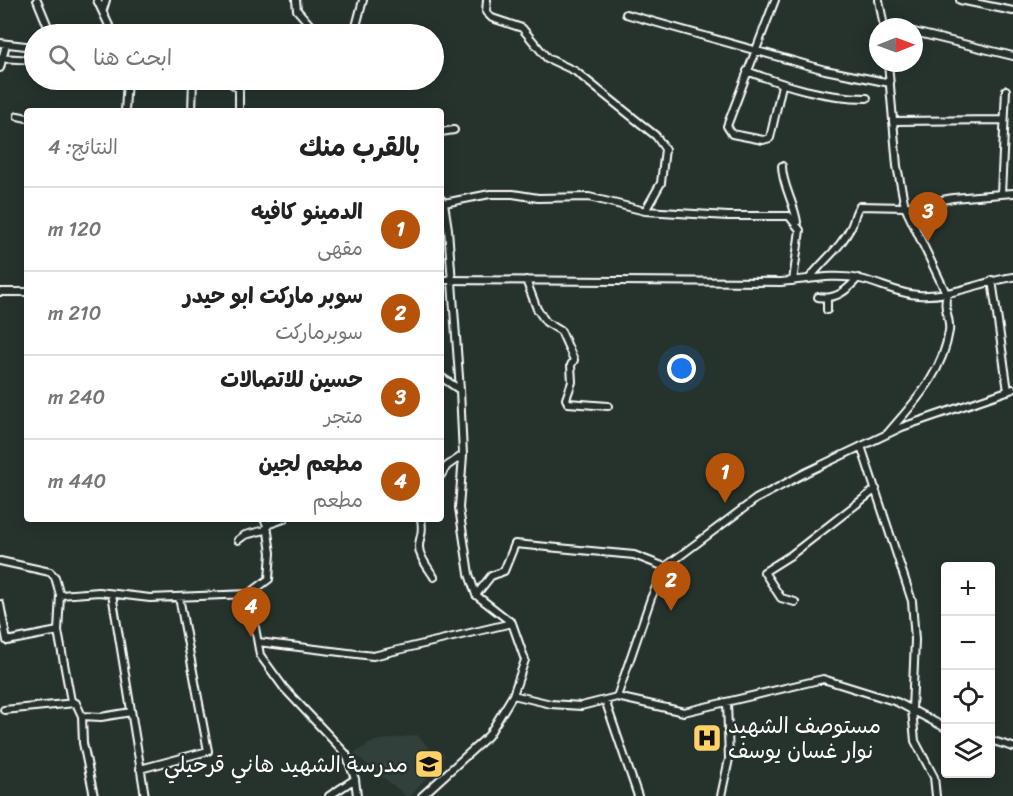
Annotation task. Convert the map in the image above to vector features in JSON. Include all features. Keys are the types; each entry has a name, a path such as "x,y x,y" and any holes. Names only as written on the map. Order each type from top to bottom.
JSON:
{"street":[{"path":"37,0 47,24"},
{"path":"97,0 109,24"},
{"path":"103,10 106,0"},
{"path":"296,0 297,10 309,24"},
{"path":"357,24 363,0"},
{"path":"487,0 486,12 492,18 522,28 547,58 587,80 656,136 665,149 661,183 645,212"},
{"path":"775,0 754,49 727,126 732,134 763,140 770,138 782,85"},
{"path":"879,0 882,18"},
{"path":"960,0 1013,11"},
{"path":"626,14 825,70 891,83"},
{"path":"923,34 1013,56"},
{"path":"0,68 3,44 24,46"},
{"path":"2,58 24,59"},
{"path":"747,71 782,85 827,96 867,98"},
{"path":"889,72 897,166 905,207 947,295"},
{"path":"125,108 126,90"},
{"path":"192,108 193,90"},
{"path":"238,90 240,108"},
{"path":"1000,194 1006,90"},
{"path":"18,116 24,117"},
{"path":"894,120 1004,120"},
{"path":"444,132 454,130"},
{"path":"1003,137 1013,138"},
{"path":"782,166 783,180 793,203 800,230 793,281"},
{"path":"808,279 822,261 833,255 846,238 860,206 905,207 953,198 1013,193"},
{"path":"444,201 490,194 538,198 589,197 645,212 789,216 797,222"},
{"path":"422,796 488,736 513,695 525,660 512,623 476,595 469,574 459,508 463,455 460,390 453,280 444,209"},
{"path":"444,280 793,281 858,278 915,295 947,295 992,280 1013,277"},
{"path":"818,297 828,298 850,287 858,278"},
{"path":"526,280 537,309 546,322 561,331 571,351 574,360 571,365 572,382 566,399 568,403 608,405"},
{"path":"617,697 651,598 665,567 756,499 885,435 1011,390 992,280"},
{"path":"0,292 24,289"},
{"path":"885,435 921,394 942,363 950,328 944,301 947,295"},
{"path":"827,310 828,298"},
{"path":"444,379 460,390"},
{"path":"861,446 912,601 915,640 912,710 915,741 934,777 936,796"},
{"path":"444,470 463,455"},
{"path":"795,602 782,598 764,572 791,555 876,489"},
{"path":"238,540 245,535 265,530 266,522"},
{"path":"60,595 112,594 179,597 249,594 269,579 271,553 266,522"},
{"path":"422,522 424,532 418,544 420,553 434,577"},
{"path":"476,595 491,576 504,571 515,544 634,555 665,567"},
{"path":"0,561 50,572 55,577 60,595 58,631 71,701 76,703 81,716 83,743 94,796"},
{"path":"112,594 145,796"},
{"path":"249,594 260,655 285,688 346,754 355,779 357,796"},
{"path":"140,769 208,751 179,597"},
{"path":"0,604 7,641 58,631"},
{"path":"258,642 373,656 512,623"},
{"path":"513,695 551,704 581,706 617,697 684,712 823,679 897,702 941,726"},
{"path":"605,700 638,796"},
{"path":"721,796 729,759 727,702"},
{"path":"4,710 76,703"},
{"path":"81,716 101,717 131,712"},
{"path":"995,742 1013,747"},
{"path":"329,796 355,779"}],"shaded area":[{"path":"417,735 433,752 440,750 445,756 411,796 406,796 354,753 375,741"}],"place":[{"name":"حسين للاتصالات","path":"928,242"},
{"name":"الدمينو كافيه","path":"725,503"},
{"name":"سوبر ماركت ابو حيدر","path":"671,611"},
{"name":"مطعم لجين","path":"251,637"},
{"name":"مستوصف الشهيد نوار غسان يوسف","path":"707,738"},
{"name":"مدرسة الشهيد هاني قرحيلي","path":"429,764"}]}
